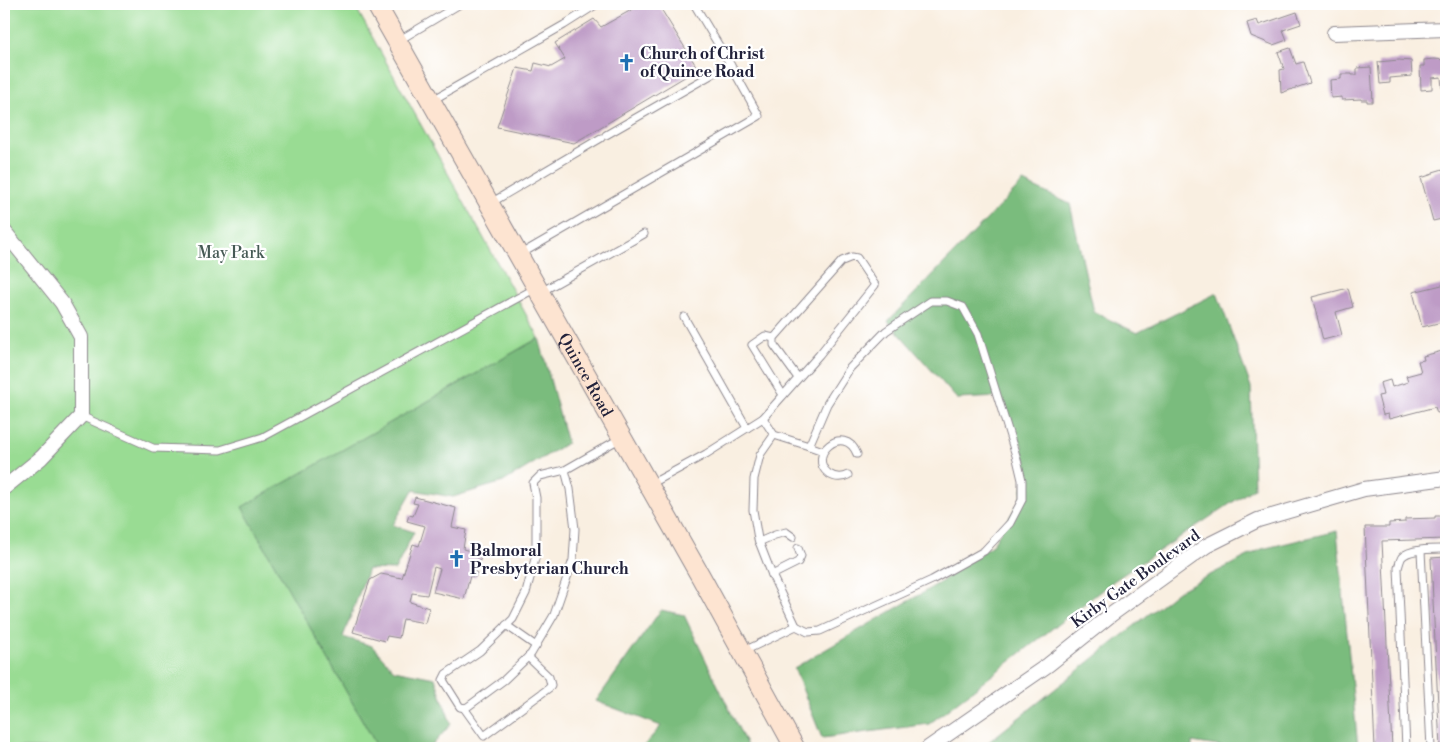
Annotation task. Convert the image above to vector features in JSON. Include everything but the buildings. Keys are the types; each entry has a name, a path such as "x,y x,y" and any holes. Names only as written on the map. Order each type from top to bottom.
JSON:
{"main road":[{"name":"Quince Road","path":"376,4 701,577 795,748"}],"street":[{"path":"1334,33 1446,29"},
{"path":"4,488 41,458 81,416 81,337 62,303 5,236"},
{"name":"Kirby Gate Boulevard","path":"928,748 1048,665 1112,614 1206,546 1258,520 1364,489 1446,478"}],"lane":[{"path":"398,42 460,4"},
{"path":"431,101 598,4"},
{"path":"518,256 759,116 694,4"},
{"path":"489,204 730,64"},
{"path":"81,416 153,448 220,450 262,437 644,234"},
{"path":"649,485 706,454 763,418 798,378 875,285 856,258 852,257 842,261 774,338 774,345 798,378"},
{"path":"774,435 760,455 754,479 753,510 759,542 772,575 796,626 808,632 820,631 932,580 984,551 1010,523 1022,500 1022,480 978,334 962,307 948,301 931,301 886,331 850,368 827,404 809,446"},
{"path":"684,317 747,428"},
{"path":"774,338 765,336 752,345 783,395"},
{"path":"763,418 774,435 824,451"},
{"path":"528,657 550,677 551,685 484,736 464,708 460,707 443,680 446,674 480,651 513,619 526,593 536,555 536,498 533,483 540,476 565,470 622,438"},
{"path":"848,475 840,477 828,474 822,463 824,451 832,443 843,441 853,447 857,454"},
{"path":"464,708 504,680 528,657 554,615 573,560 575,529 570,489 565,470"},
{"path":"759,542 786,532 793,537"},
{"path":"772,575 798,562 801,556 798,548"},
{"path":"1406,748 1398,568 1402,558 1409,552 1446,549"},
{"path":"1421,551 1431,748"},
{"path":"506,625 536,646"},
{"path":"742,652 796,626"}],"green space":[{"name":"May Park","path":"4,4 354,4 539,338 243,507 378,748 4,748"},
{"path":"1023,182 1070,204 1094,312 1137,333 1217,293 1251,387 1254,488 1115,580 929,724 822,738 794,668 941,582 992,545 1021,499 1024,476 1022,445 999,397 957,399 888,321"},
{"path":"539,338 567,443 503,482 453,497 413,490 393,525 414,532 395,570 368,569 343,637 372,646 394,670 435,678 451,724 430,748 378,748 242,507"},
{"path":"1337,531 1358,748 1230,748 1192,742 1192,748 981,748 1178,591 1262,549"},
{"path":"661,610 684,615 748,748 642,748 661,726 596,701"}],"place":[{"name":"Church of Christ of Quince Road","path":"626,62"},
{"name":"Balmoral Presbyterian Church","path":"456,559"}]}
